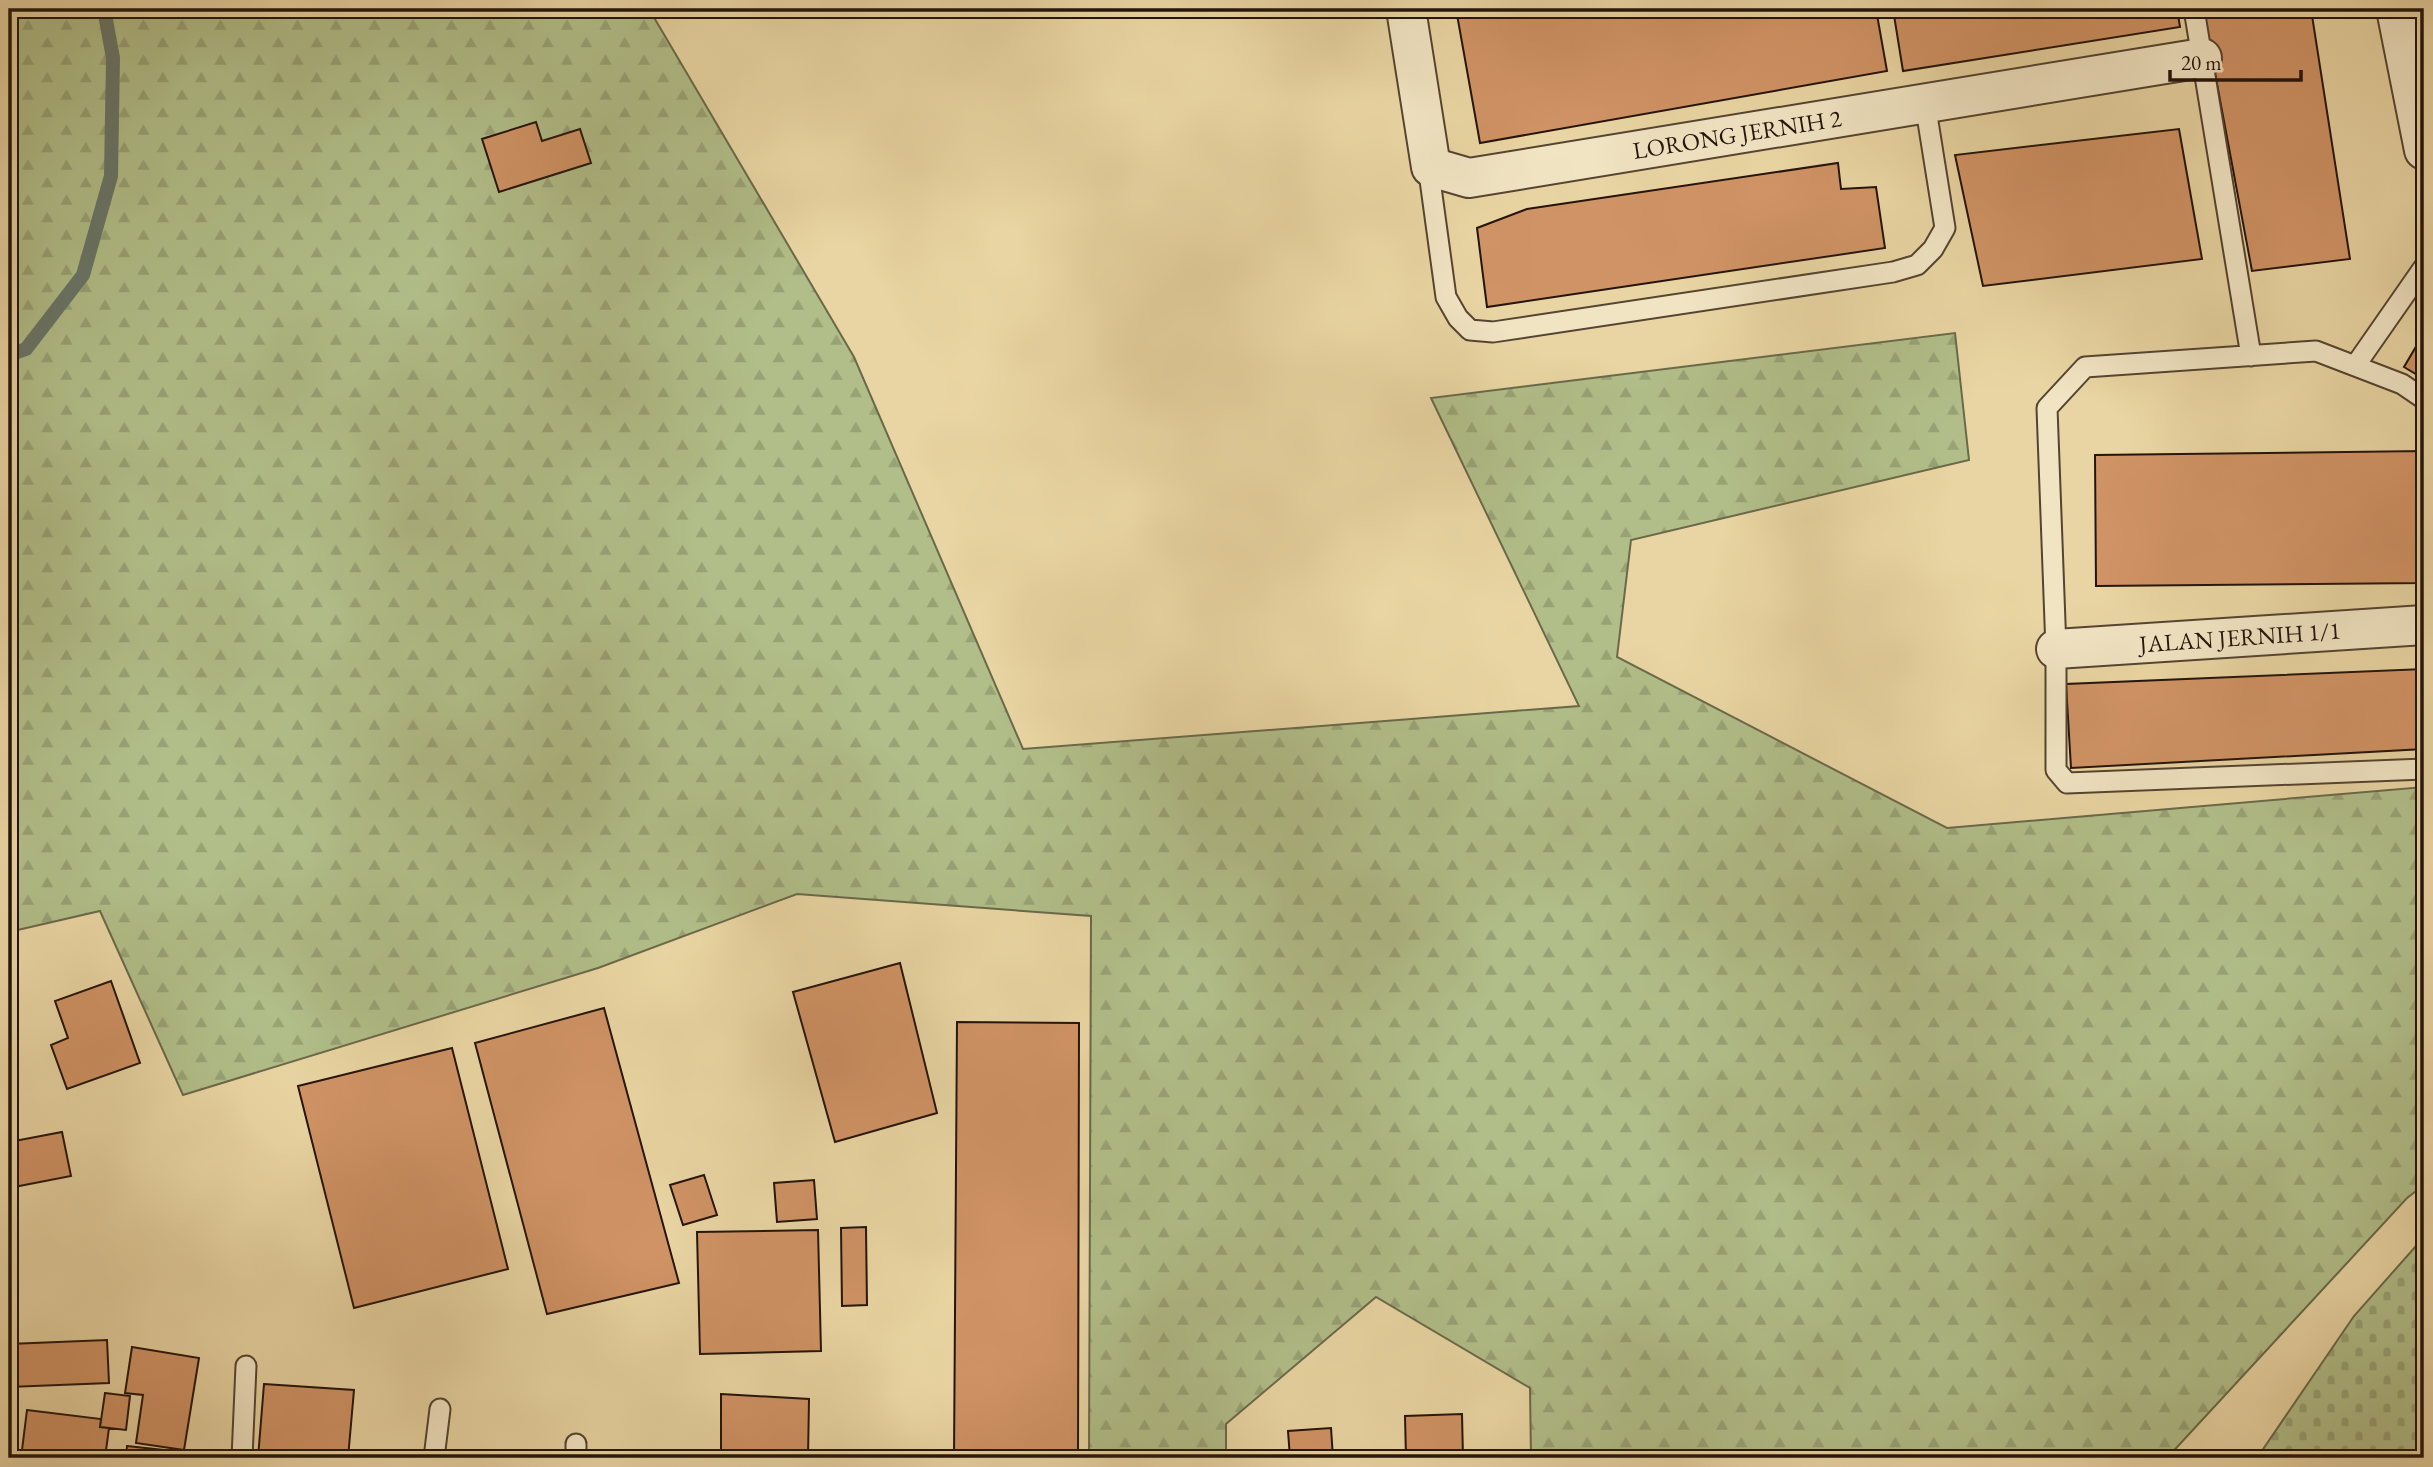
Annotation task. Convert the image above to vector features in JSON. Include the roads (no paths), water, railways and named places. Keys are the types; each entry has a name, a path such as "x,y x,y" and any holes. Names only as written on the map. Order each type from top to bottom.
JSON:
{"street":[{"path":"1406,9 1431,167"},
{"path":"2396,9 2424,150"},
{"name":"LORONG JERNIH 2","path":"1431,167 1469,178 2202,58"},
{"name":"JALAN JERNIH 1/1","path":"2056,649 2424,625"}],"lane":[{"path":"2193,9 2251,356"},
{"path":"1431,167 1430,180 1446,297 1458,318 1470,330 1493,332 1893,272 1917,265 1933,249 1945,228 1925,103"},
{"path":"2355,366 2424,267"},
{"path":"2424,399 2402,384 2316,351 2085,367 2047,408 2056,649 2056,770 2067,783 2424,769"},
{"path":"242,1458 246,1366"},
{"path":"434,1458 440,1409"}],"waterway":[{"path":"9,355 26,349 83,275 111,176 113,58 104,9"}]}
